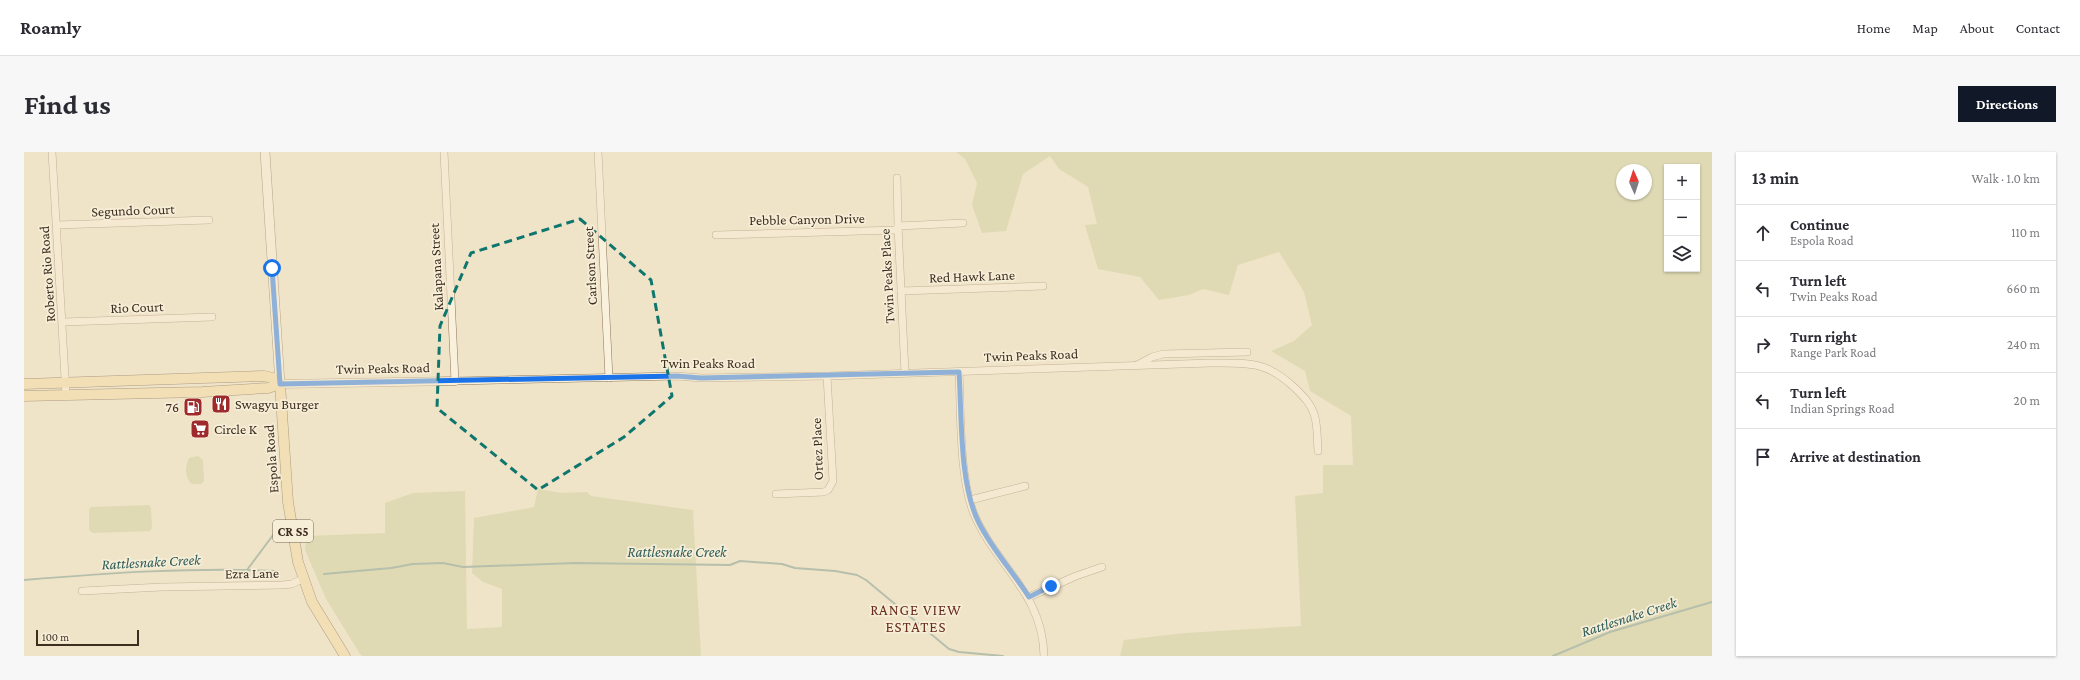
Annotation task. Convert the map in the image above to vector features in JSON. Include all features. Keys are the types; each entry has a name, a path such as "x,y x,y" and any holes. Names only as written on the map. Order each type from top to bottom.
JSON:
{"main road":[{"name":"Espola Road","path":"265,152 288,502 302,579 316,612 345,656"},
{"name":"Twin Peaks Road","path":"24,384 264,376 273,378 280,384"},
{"name":"Twin Peaks Road","path":"24,396 202,392 268,388 280,384"}],"street":[{"name":"Roberto Rio Road","path":"52,152 63,322 66,396"},
{"name":"Kalapana Street","path":"444,152 455,381"},
{"name":"Carlson Street","path":"598,152 608,378"},
{"name":"Twin Peaks Place","path":"897,178 905,373"},
{"name":"Segundo Court","path":"57,225 209,220"},
{"name":"Pebble Canyon Drive","path":"716,235 898,228 964,223"},
{"name":"Red Hawk Lane","path":"901,291 1043,286"},
{"name":"Rio Court","path":"63,322 212,317"},
{"name":"Twin Peaks Road","path":"1135,366 1152,357 1163,354 1247,352"},
{"name":"Twin Peaks Road","path":"280,384 677,376 701,378 826,376 1223,363 1248,364 1269,368 1291,384 1312,407 1315,415 1318,451"},
{"path":"959,372 966,478 970,500 979,524 1029,597 1040,628 1044,656"},
{"name":"Ortez Place","path":"776,494 824,492 832,486 833,481 826,376"},
{"path":"970,500 1024,486"},
{"path":"1029,597 1070,579 1102,568"},
{"name":"Ezra Lane","path":"82,591 282,585 292,584 302,579"}],"highlighted area":[{"path":"580,219 651,280 672,396 624,437 538,490 437,408 440,326 471,253"}],"green space":[{"path":"956,152 1712,152 1712,656 1120,656 1124,640 1185,633 1301,626 1295,496 1323,493 1323,465 1353,465 1351,416 1310,391 1305,371 1271,351 1294,341 1312,325 1304,292 1279,252 1238,265 1229,295 1203,289 1189,295 1159,300 1140,277 1098,269 1085,225 1097,224 1088,187 1059,169 1050,156 1023,174 1006,231 982,233 972,205 977,183 965,159"},
{"path":"198,456 203,460 204,481 201,484 192,484 186,475 187,464 189,458"},
{"path":"538,489 562,493 587,492 591,496 693,510 701,656 362,656 360,654 326,599 305,550 306,536 385,533 385,503 413,493 465,491 467,629 502,627 502,589 483,582 472,573 474,518 534,507"},
{"path":"149,505 151,508 152,528 150,531 93,533 89,530 89,510 91,507"}],"waterway":[{"path":"247,570 276,531"},
{"name":"Rattlesnake Creek","path":"324,574 391,568 413,564 443,563 463,567 575,563 730,565 740,561 782,564 795,568 835,571 857,575 866,580 949,649 959,652 1003,656"},
{"name":"Rattlesnake Creek","path":"24,580 183,570 278,571"},
{"name":"Rattlesnake Creek","path":"1553,656 1610,632 1712,602"}],"place":[{"name":"Swagyu Burger","path":"221,404"},
{"name":"76","path":"193,407"},
{"name":"Circle K","path":"200,429"}],"district":[{"name":"RANGE VIEW ESTATES","path":"916,618"}],"route":[{"path":"272,268 280,384 677,376 701,378 826,376 959,372 966,478 974,513 987,537 1029,597 1051,586"}]}
